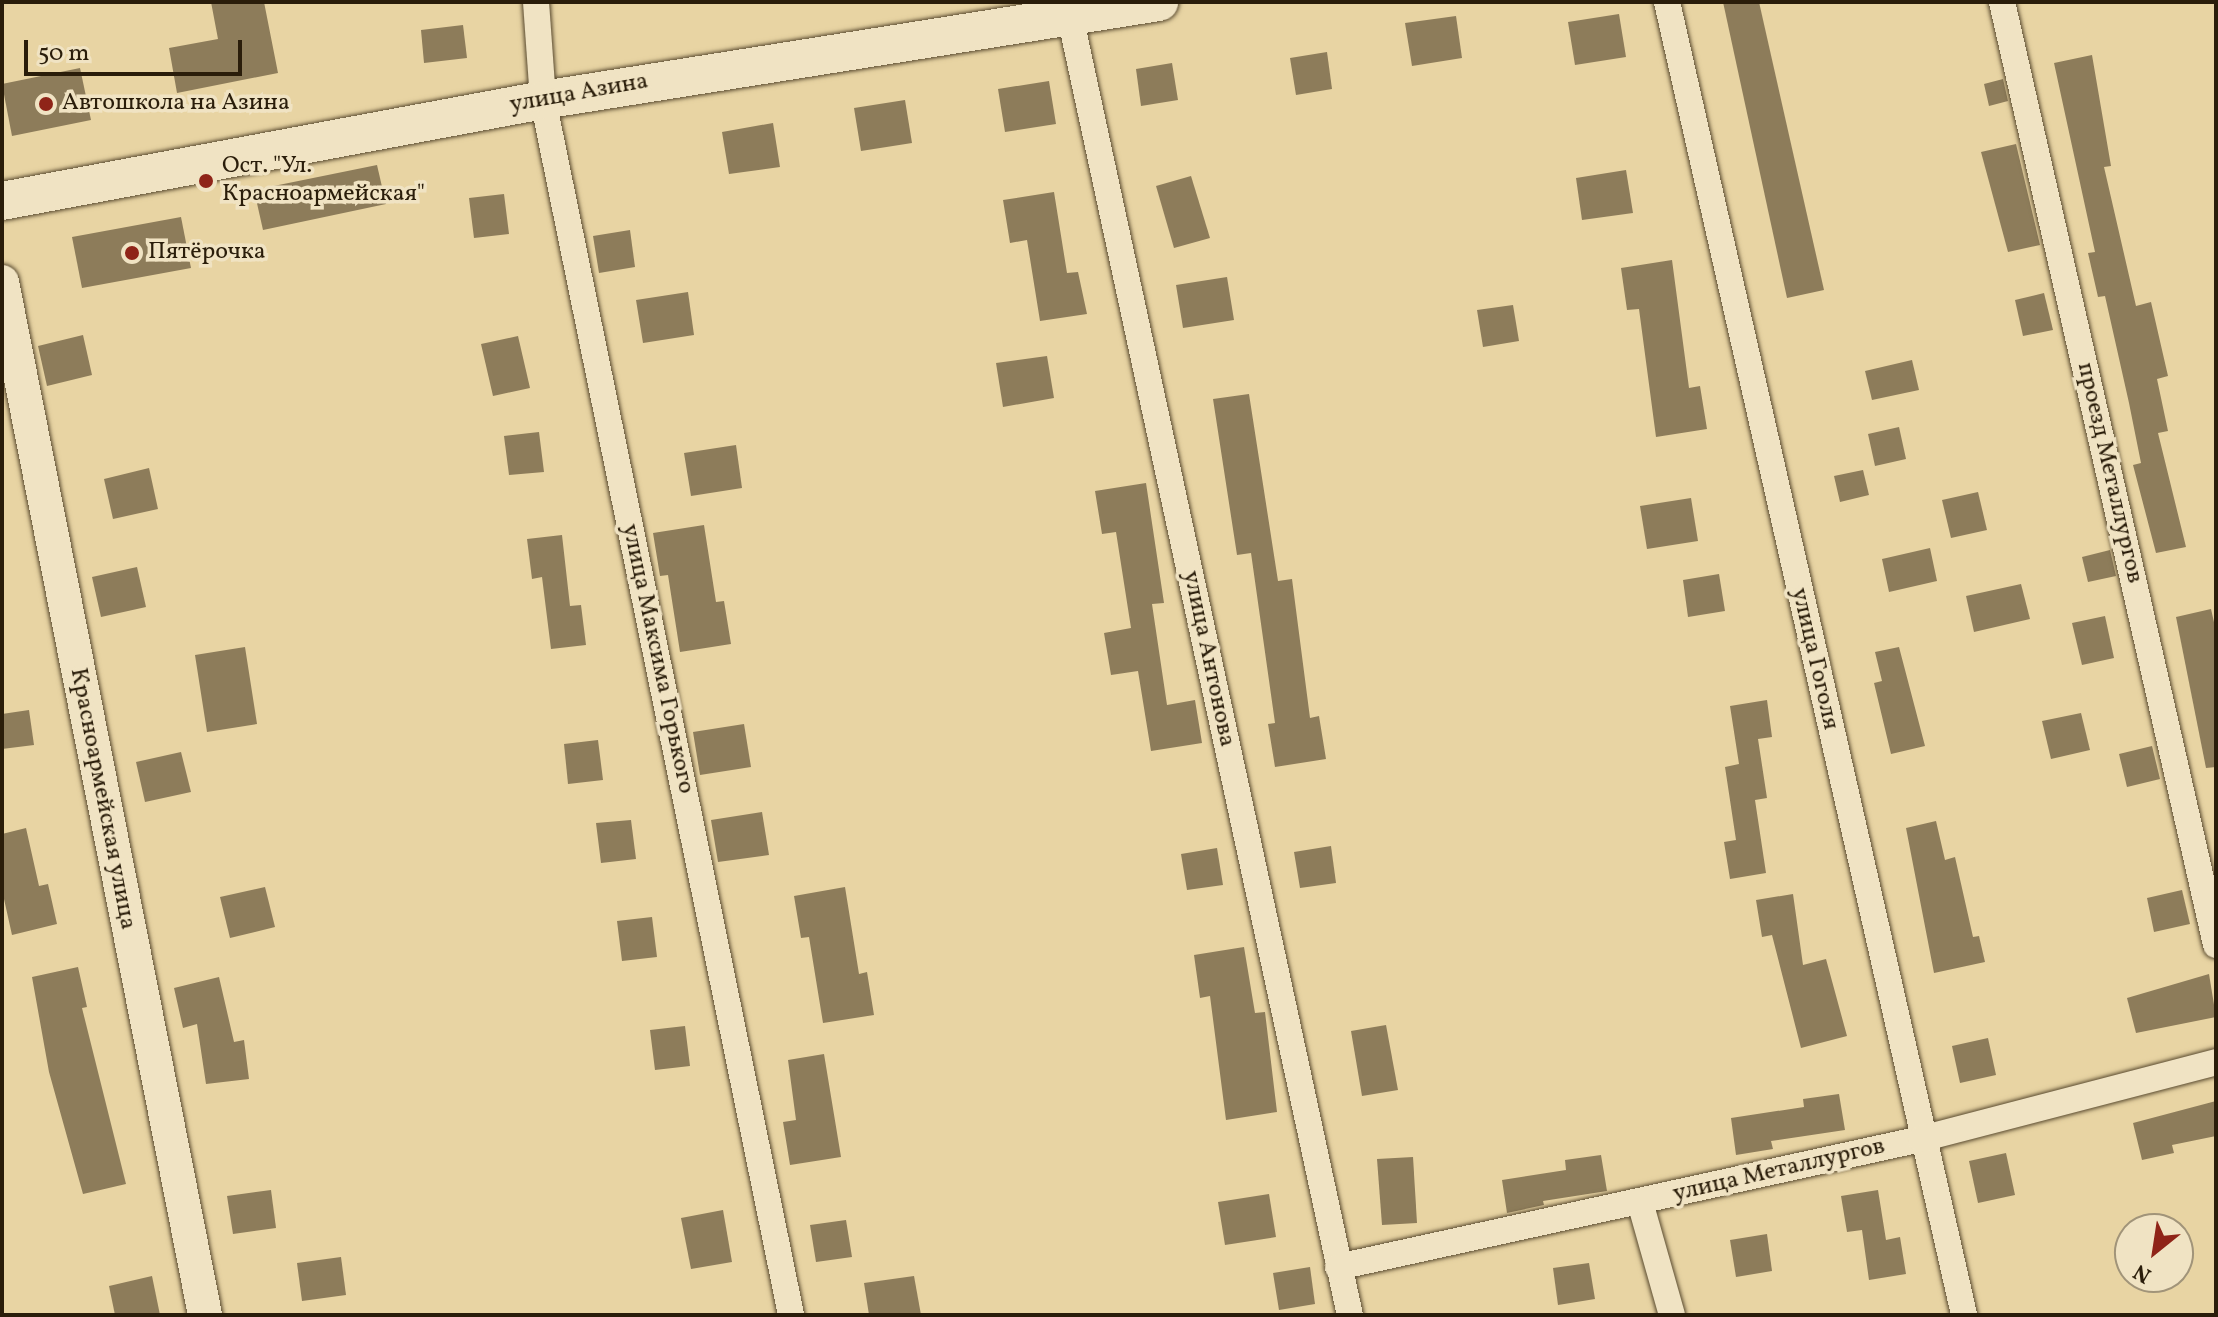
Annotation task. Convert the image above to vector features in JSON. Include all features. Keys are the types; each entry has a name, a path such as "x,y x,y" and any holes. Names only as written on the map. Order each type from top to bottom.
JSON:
{"main road":[{"name":"улица Азина","path":"2,201 543,100 1068,8 1159,2"}],"street":[{"name":"улица Максима Горького","path":"536,2 543,100 791,1315"},
{"name":"улица Гоголя","path":"1667,2 1921,1139 1964,1315"},
{"name":"проезд Металлургов","path":"2002,2 2216,945"},
{"name":"улица Антонова","path":"1068,8 1350,1315"},
{"name":"Красноармейская улица","path":"2,282 205,1315"},
{"name":"улица Металлургов","path":"1338,1267 1921,1139 2216,1062"},
{"path":"1640,1202 1672,1315"}],"building":[{"path":"211,2 264,2 278,73 177,93 169,48 218,39"},
{"path":"1723,2 1759,2 1824,290 1787,298"},
{"path":"1619,14 1626,57 1575,65 1568,22"},
{"path":"1456,16 1462,58 1412,66 1405,23"},
{"path":"463,25 467,58 424,63 421,30"},
{"path":"1327,52 1332,89 1296,95 1290,58"},
{"path":"2092,55 2111,166 2104,167 2136,306 2151,302 2168,376 2157,379 2168,431 2158,433 2186,547 2156,553 2133,465 2141,463 2105,296 2098,297 2088,253 2095,252 2054,63"},
{"path":"1172,63 1178,100 1141,106 1136,69"},
{"name":"Автошкола на Азина","path":"80,68 91,120 12,136 2,84"},
{"path":"2003,79 2008,101 1989,106 1984,84"},
{"path":"1049,81 1056,124 1005,132 998,89"},
{"path":"905,100 912,143 861,151 854,108"},
{"path":"773,123 780,167 729,174 722,132"},
{"path":"2016,144 2040,245 2008,252 1981,152"},
{"path":"377,165 386,204 263,230 254,190"},
{"path":"1626,170 1633,213 1582,220 1576,178"},
{"path":"1191,176 1210,238 1174,248 1156,186"},
{"path":"1054,192 1067,273 1078,272 1087,314 1040,321 1027,240 1010,243 1003,200"},
{"path":"504,194 509,234 474,238 469,198"},
{"name":"Пятёрочка","path":"181,217 191,268 82,288 72,237"},
{"path":"630,230 635,267 599,273 593,236"},
{"path":"1672,260 1689,388 1700,386 1707,429 1656,437 1639,309 1627,310 1621,268"},
{"path":"1227,277 1234,320 1183,328 1176,285"},
{"path":"688,292 694,335 643,343 636,300"},
{"path":"2044,293 2053,330 2023,336 2015,300"},
{"path":"1513,305 1519,341 1483,347 1477,310"},
{"path":"83,335 92,375 47,386 38,346"},
{"path":"518,336 530,388 493,396 481,344"},
{"path":"1047,356 1054,398 1003,407 996,363"},
{"path":"1912,360 1919,390 1872,400 1865,371"},
{"path":"1249,394 1278,581 1292,579 1310,718 1319,716 1326,759 1275,767 1268,724 1275,723 1251,553 1237,555 1213,399"},
{"path":"1899,427 1906,459 1875,466 1868,434"},
{"path":"539,432 544,472 509,475 504,436"},
{"path":"736,445 742,488 691,496 684,453"},
{"path":"149,468 158,509 113,519 104,479"},
{"path":"1863,470 1869,495 1840,502 1834,476"},
{"path":"1146,483 1164,603 1152,604 1167,705 1195,700 1202,743 1151,751 1138,671 1111,675 1104,633 1131,628 1116,532 1102,534 1095,491"},
{"path":"1978,492 1987,530 1951,538 1942,500"},
{"path":"1691,498 1698,541 1647,549 1640,506"},
{"path":"704,525 716,602 724,601 731,644 680,652 668,575 660,576 653,533"},
{"path":"562,535 570,606 581,605 586,645 551,649 542,577 532,579 527,539"},
{"path":"1930,548 1937,581 1889,592 1882,559"},
{"path":"2110,550 2116,576 2088,582 2082,557"},
{"path":"137,567 146,607 101,617 92,577"},
{"path":"1719,574 1725,611 1688,617 1683,580"},
{"path":"2021,584 2030,619 1974,632 1966,596"},
{"path":"2211,609 2216,631 2216,767 2206,768 2176,617"},
{"path":"2105,616 2114,658 2082,665 2072,623"},
{"path":"245,647 257,724 207,732 195,655"},
{"path":"1899,647 1925,746 1891,754 1874,683 1882,681 1875,652"},
{"path":"1767,700 1772,737 1758,739 1767,798 1755,800 1766,873 1730,879 1724,842 1736,840 1725,767 1739,764 1730,706"},
{"path":"29,710 34,745 2,749 2,714"},
{"path":"2081,713 2090,750 2051,759 2042,721"},
{"path":"744,724 751,767 700,775 693,732"},
{"path":"598,740 603,780 568,784 564,744"},
{"path":"2152,746 2160,779 2127,787 2119,754"},
{"path":"181,752 191,792 145,802 136,762"},
{"path":"762,812 769,855 718,862 711,820"},
{"path":"631,820 636,859 601,863 596,823"},
{"path":"1936,821 1945,860 1955,857 1973,937 1979,936 1985,962 1934,973 1906,828"},
{"path":"26,828 39,886 48,884 57,924 12,935 2,890 2,834"},
{"path":"1331,846 1336,883 1300,888 1294,852"},
{"path":"1217,848 1223,885 1187,890 1181,854"},
{"path":"265,887 275,927 230,938 220,897"},
{"path":"845,887 859,974 867,972 874,1015 823,1023 809,937 801,938 794,896"},
{"path":"2182,890 2190,924 2154,932 2147,898"},
{"path":"1793,894 1803,965 1826,959 1847,1036 1801,1048 1772,935 1762,937 1756,900"},
{"path":"652,917 657,957 622,961 617,921"},
{"path":"1244,947 1255,1013 1265,1012 1277,1112 1226,1120 1210,996 1200,998 1194,955"},
{"path":"78,967 87,1007 82,1008 126,1184 83,1194 49,1072 32,977"},
{"path":"2209,974 2216,1017 2136,1033 2127,998"},
{"path":"219,977 234,1042 244,1040 249,1079 206,1084 197,1024 183,1028 174,988"},
{"path":"1386,1025 1398,1090 1362,1096 1351,1031"},
{"path":"685,1026 690,1066 655,1070 650,1030"},
{"path":"1988,1038 1996,1075 1960,1083 1952,1046"},
{"path":"824,1054 841,1157 790,1165 783,1122 796,1120 788,1060"},
{"path":"1839,1094 1845,1130 1771,1141 1773,1149 1736,1155 1731,1118 1804,1107 1803,1099"},
{"path":"2216,1101 2216,1136 2172,1145 2174,1153 2142,1160 2133,1123"},
{"path":"2006,1153 2015,1195 1978,1203 1969,1161"},
{"path":"1601,1155 1607,1191 1543,1201 1544,1205 1507,1213 1502,1180 1566,1170 1565,1160"},
{"path":"1413,1157 1417,1223 1382,1225 1377,1159"},
{"path":"271,1190 276,1228 233,1234 227,1196"},
{"path":"1878,1190 1886,1240 1900,1237 1906,1274 1869,1280 1862,1230 1847,1232 1841,1196"},
{"path":"1269,1194 1276,1237 1225,1245 1218,1202"},
{"path":"723,1210 732,1262 691,1269 681,1218"},
{"path":"846,1220 852,1257 816,1262 810,1225"},
{"path":"1767,1234 1772,1271 1736,1277 1730,1240"},
{"path":"341,1257 346,1295 302,1301 297,1263"},
{"path":"1589,1263 1595,1299 1558,1305 1553,1268"},
{"path":"1310,1267 1315,1304 1279,1310 1273,1273"},
{"path":"152,1276 160,1315 115,1315 109,1286"},
{"path":"914,1276 921,1315 869,1315 864,1283"}],"place":[{"name":"Автошкола на Азина","path":"46,104"},
{"name":"Ост. \"Ул. Красноармейская\"","path":"206,181"},
{"name":"Пятёрочка","path":"132,253"}]}
